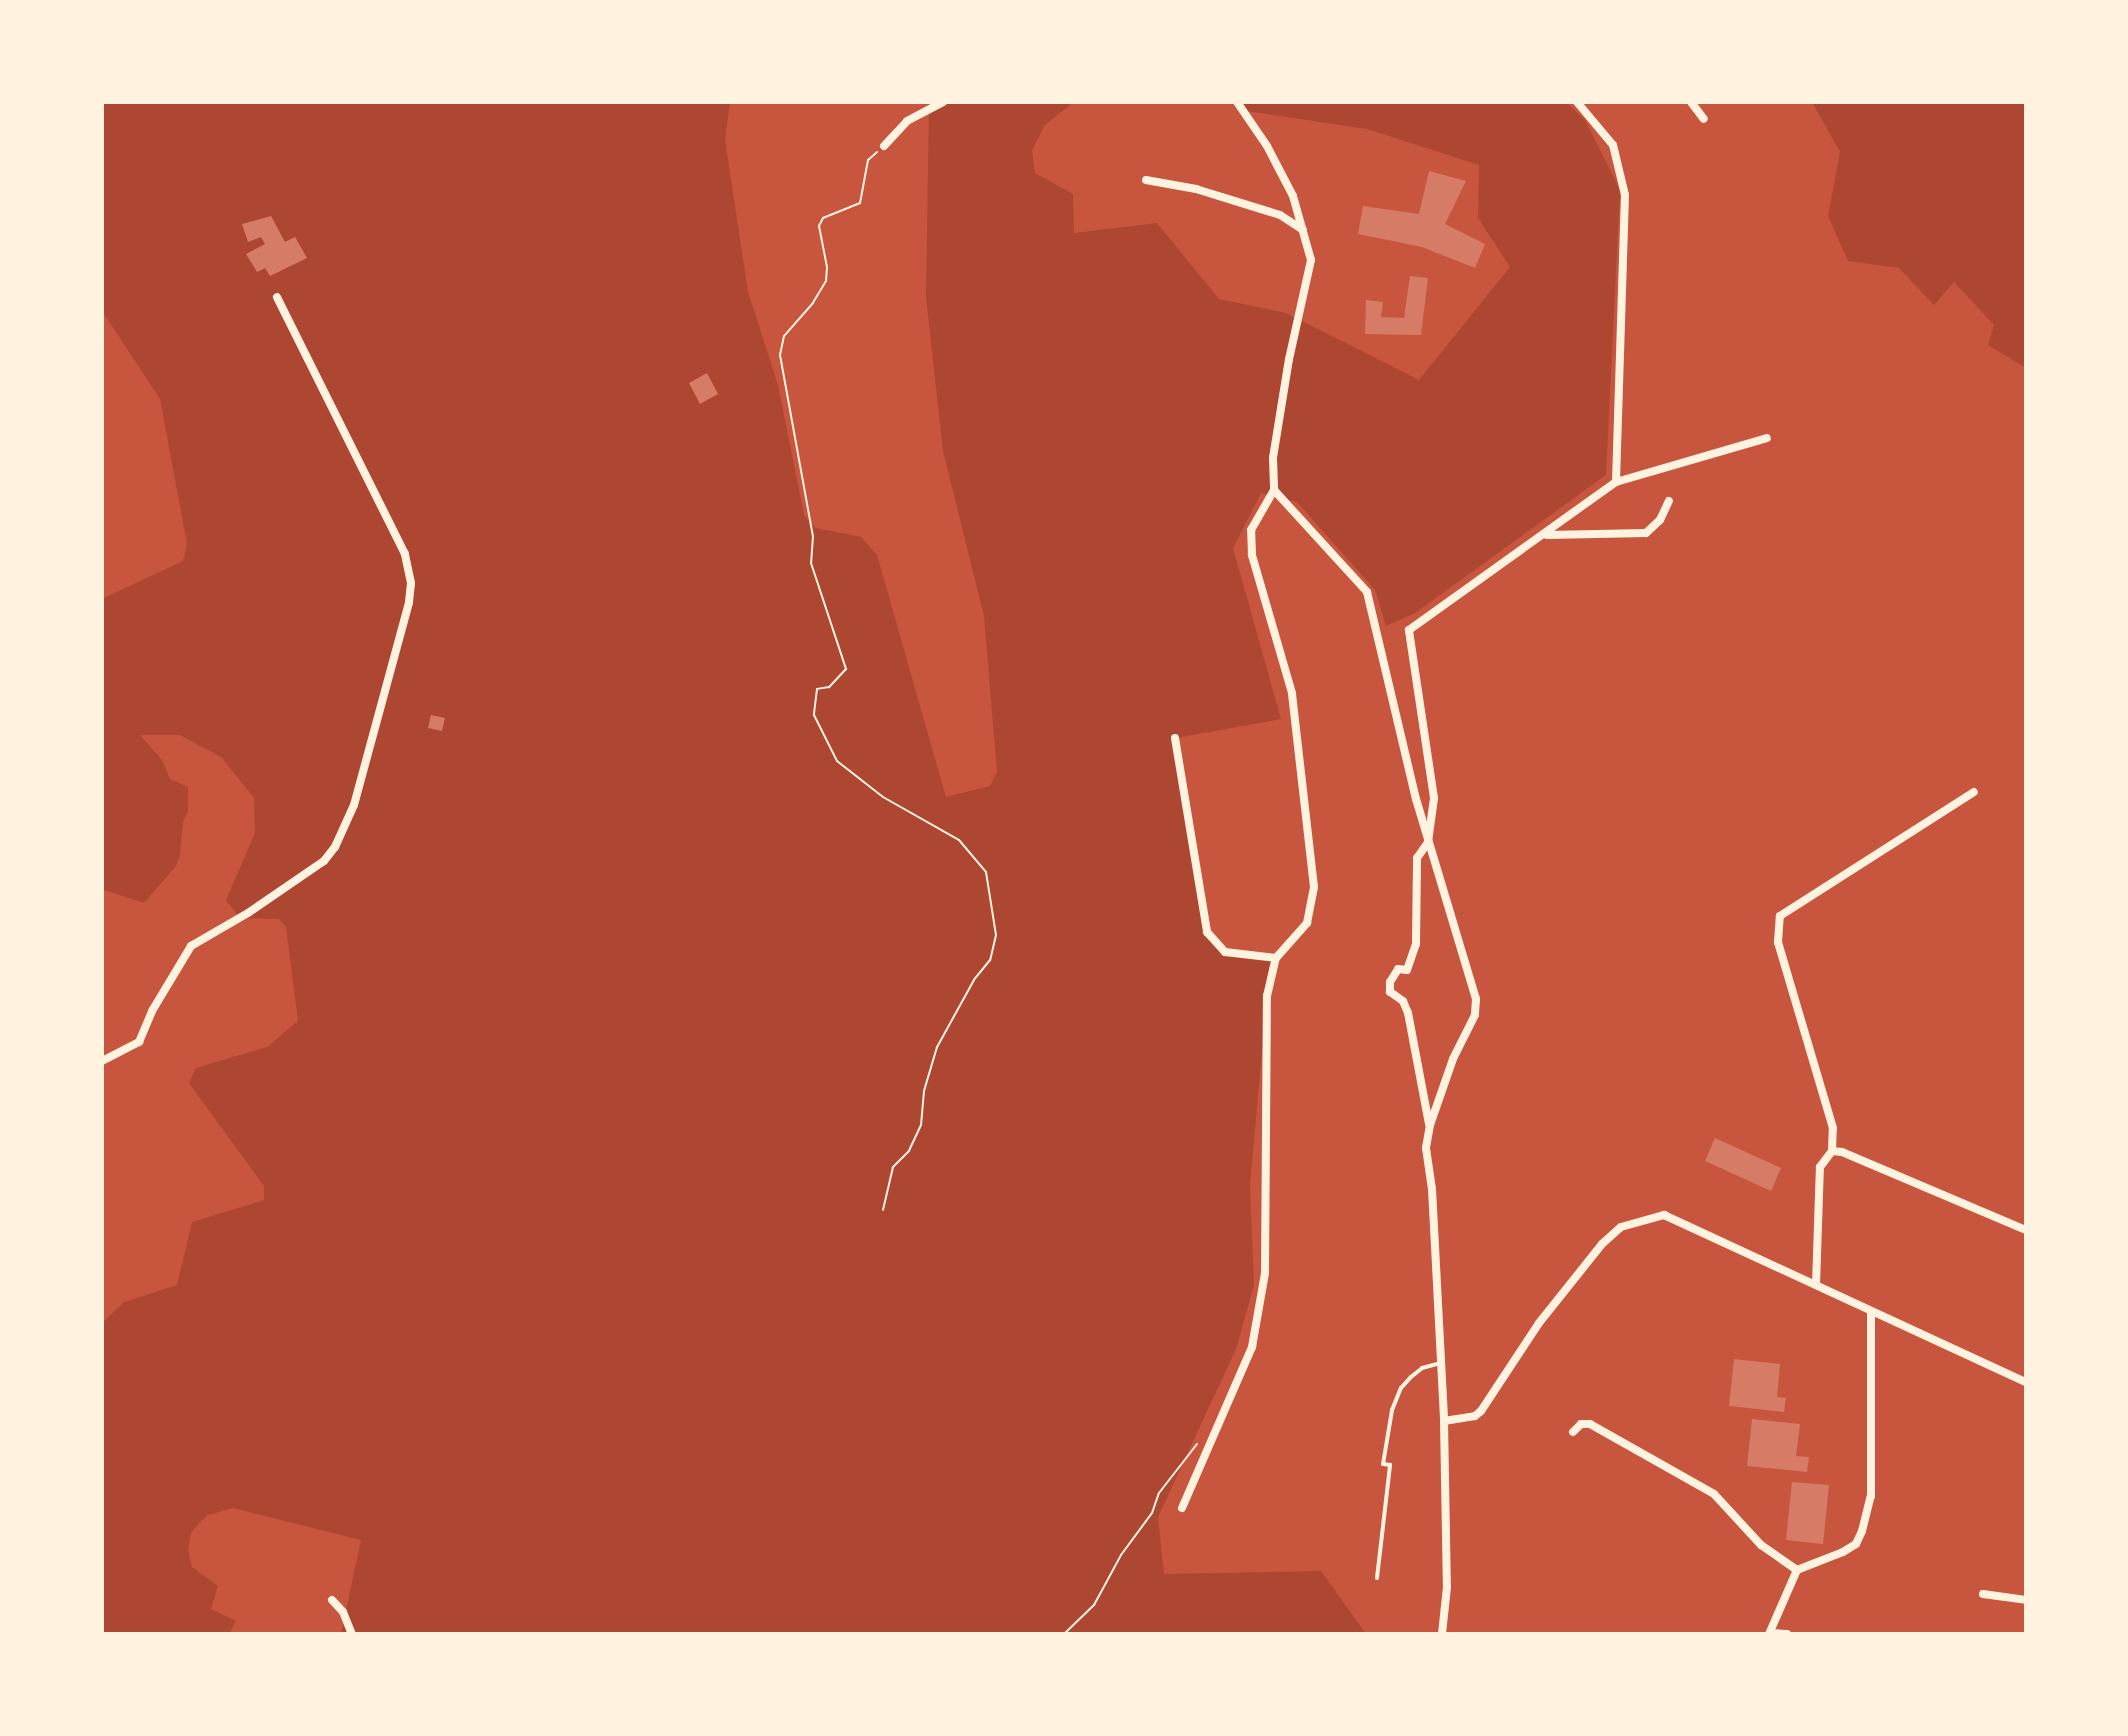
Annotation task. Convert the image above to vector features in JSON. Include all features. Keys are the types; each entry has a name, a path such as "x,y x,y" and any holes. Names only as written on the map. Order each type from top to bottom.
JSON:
{"street":[{"path":"884,146 907,121 943,102"},
{"path":"1182,1508 1252,1347 1265,1273 1267,996 1276,958 1307,923 1315,881 1292,693 1252,555 1251,530 1274,490 1273,458 1311,260 1293,196 1267,146 1237,102"},
{"path":"1577,102 1613,145 1625,195 1616,482"},
{"path":"1691,102 1704,119"},
{"path":"1146,180 1196,189 1280,215 1303,230"},
{"path":"102,1061 139,1042 152,1011 191,946 248,913 324,861 335,847 354,805 409,602 411,583 405,554 277,297"},
{"path":"1430,1125 1408,1013 1403,1001 1390,992 1390,982 1398,969 1407,970 1416,944 1417,858 1428,842 1434,798 1409,630 1546,535 1616,482 1767,438"},
{"path":"1274,490 1367,592 1428,842 1476,999 1475,1015 1453,1059 1430,1125 1426,1148 1432,1189 1444,1421 1447,1616 1442,1634"},
{"path":"1546,535 1646,533 1660,520 1669,501"},
{"path":"1175,738 1207,932 1225,952 1276,958"},
{"path":"1832,1151 1829,1110 1778,942 1780,916 1974,792"},
{"path":"1816,1285 1820,1167 1823,1158 1832,1151 1842,1152 2026,1230"},
{"path":"1444,1421 1475,1416 1481,1411 1539,1323 1602,1244 1621,1227 1664,1215 1679,1219 1871,1313 2026,1382"},
{"path":"1787,1634 1769,1633 1797,1570 1843,1552 1856,1544 1862,1531 1871,1496 1871,1313"},
{"path":"1573,1432 1581,1424 1590,1424 1714,1494 1761,1545 1797,1570"},
{"path":"1983,1594 2026,1600"},
{"path":"332,1600 343,1612 352,1634"}],"lane":[{"path":"1377,1578 1390,1465 1383,1464 1392,1410 1401,1388 1411,1377 1422,1368 1441,1363"}],"path":[{"path":"883,1210 893,1167 909,1151 921,1125 924,1091 937,1047 974,980 990,960 996,935 986,872 959,840 883,797 837,761 814,715 817,689 829,687 846,669 811,563 813,536 780,355 784,336 813,303 826,281 819,226 823,218 860,203 868,160 884,146"},
{"path":"1064,1634 1094,1605 1173,1474 1200,1440 1212,1440"}],"shaded area":[{"path":"102,102 730,102 725,140 748,292 778,385 804,515 816,528 861,537 877,555 946,797 990,786 997,772 984,616 943,451 926,297 929,102 1074,102 1045,125 1032,150 1035,173 1073,194 1074,233 1157,223 1219,299 1286,313 1419,380 1510,267 1478,218 1479,165 1367,129 1247,111 1243,102 1566,102 1585,120 1620,190 1606,475 1415,613 1386,626 1375,590 1297,502 1261,493 1233,548 1281,719 1176,738 1207,932 1226,952 1276,958 1267,996 1250,1185 1254,1285 1236,1349 1158,1517 1164,1574 1321,1571 1366,1634 341,1634 361,1540 233,1508 208,1515 199,1523 191,1533 188,1550 192,1567 218,1586 211,1609 236,1621 229,1634 102,1634 102,1323 124,1302 177,1285 192,1222 264,1200 264,1186 189,1083 196,1068 267,1047 298,1021 286,927 279,919 240,918 226,900 255,833 254,798 221,757 180,735 140,735 162,760 170,779 188,787 188,811 183,822 180,855 176,866 144,903 104,890 102,895 102,599 183,561 187,544 160,399 102,311"},
{"path":"1812,102 2026,102 2026,368 1988,345 1994,325 1954,282 1934,305 1899,268 1848,261 1828,216 1840,152"}],"building":[{"path":"1429,171 1466,181 1445,224 1485,244 1475,268 1422,247 1358,234 1363,206 1419,214"},
{"path":"271,216 285,242 295,237 307,258 270,276 265,268 257,272 246,254 265,244 261,237 248,242 242,224"},
{"path":"1410,276 1428,278 1421,335 1365,334 1366,300 1383,302 1381,317 1404,318"},
{"path":"707,373 718,394 700,404 689,383"},
{"path":"431,715 445,718 442,731 428,728"},
{"path":"1715,1138 1781,1168 1771,1191 1705,1161"},
{"path":"1734,1359 1780,1364 1777,1397 1786,1398 1784,1412 1729,1406"},
{"path":"1752,1419 1800,1424 1796,1456 1809,1457 1807,1472 1747,1466"},
{"path":"1792,1482 1829,1485 1823,1544 1786,1540"}]}
